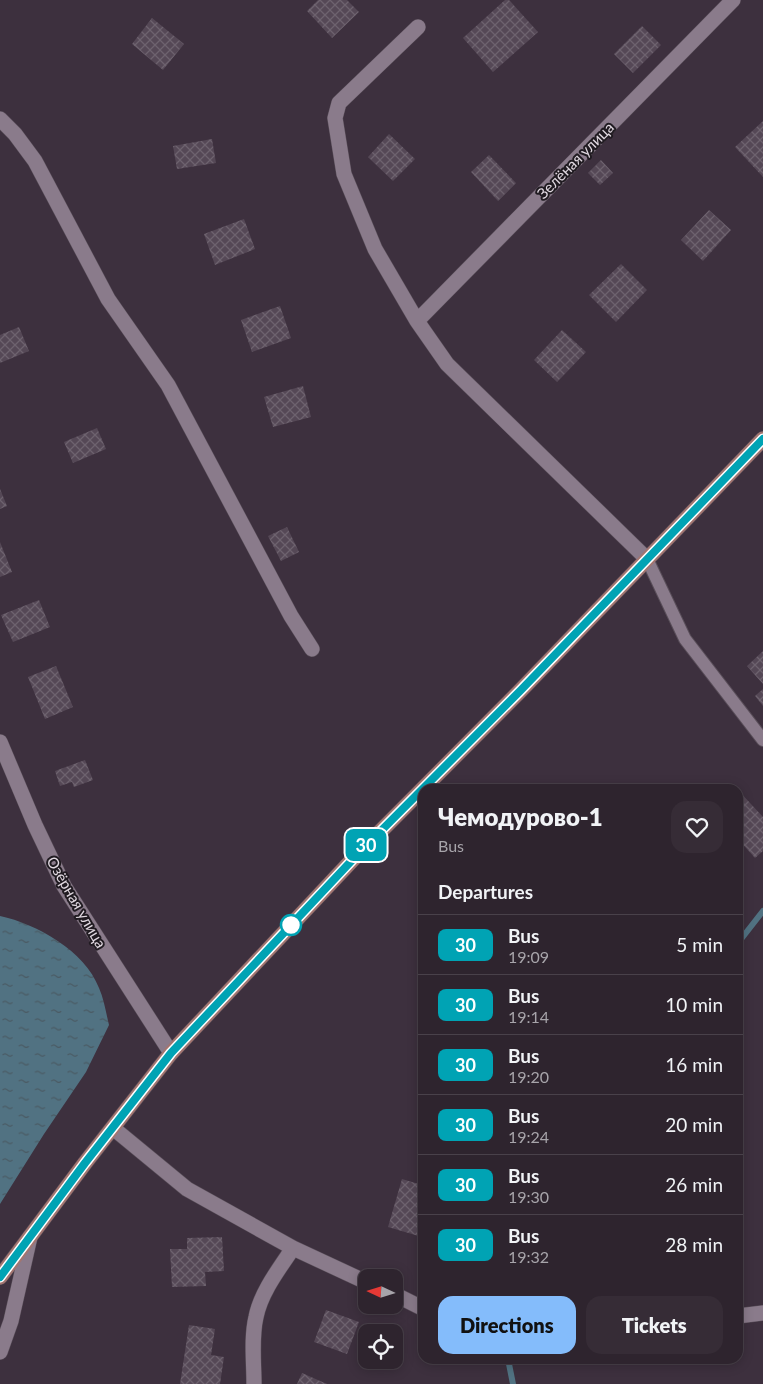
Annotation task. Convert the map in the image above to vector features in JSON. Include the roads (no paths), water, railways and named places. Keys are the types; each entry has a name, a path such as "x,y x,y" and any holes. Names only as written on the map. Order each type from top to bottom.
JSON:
{"street":[{"name":"Зелёная улица","path":"417,321 733,0"},
{"path":"418,27 339,103 335,118 344,174 375,249 417,321 447,364 647,559"},
{"path":"0,118 15,134 34,161 108,299 168,385 291,616 312,649"},
{"path":"428,784 763,439"},
{"name":"Озёрная улица","path":"0,742 35,825 64,886 171,1053"},
{"path":"0,1277 85,1163 171,1053 356,856 418,794"},
{"path":"113,1128 187,1189 293,1248 358,1278"},
{"path":"0,1352 11,1321 30,1237"},
{"path":"254,1384 256,1317 268,1286 293,1248"},
{"path":"403,1298 418,1306"},
{"path":"743,1315 763,1313"}],"lane":[{"path":"647,559 684,639 763,740"}],"water":[{"path":"0,916 29,925 44,933 58,941 83,962 99,988 109,1025 86,1072 0,1204"}],"waterway":[{"path":"743,937 763,911"},
{"path":"509,1364 513,1384"}]}
